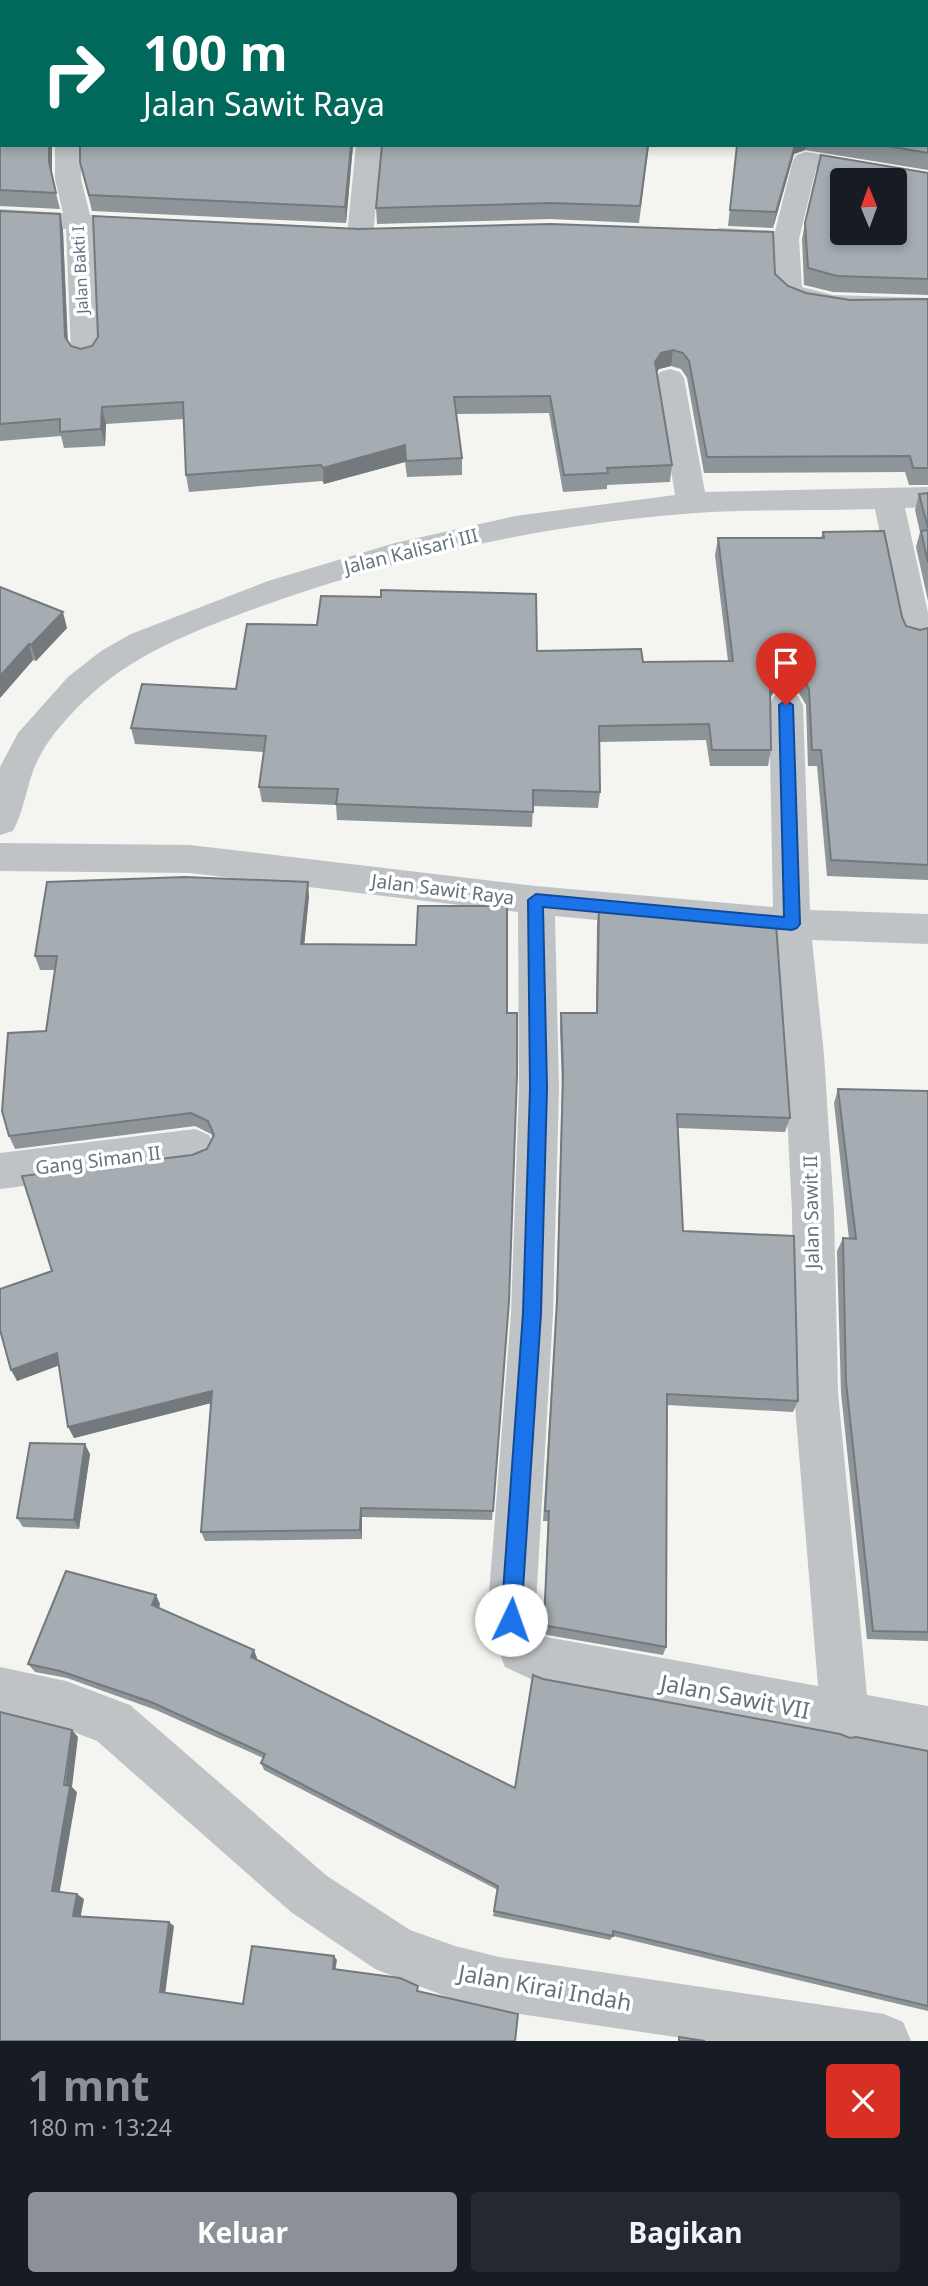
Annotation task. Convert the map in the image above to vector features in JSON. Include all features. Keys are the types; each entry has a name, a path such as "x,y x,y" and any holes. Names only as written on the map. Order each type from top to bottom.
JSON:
{"street":[{"name":"Jalan Bakti I","path":"68,147 68,179 79,223 85,354"},
{"path":"360,235 369,147"},
{"path":"928,180 805,152 786,239 789,291 795,297 818,302 928,306"},
{"path":"0,217 172,227"},
{"path":"333,234 387,234"},
{"path":"689,235 786,239"},
{"path":"670,378 692,503"},
{"name":"Jalan Kalisari III","path":"0,821 28,745 62,702 99,669 153,638 297,581 349,565 489,533 576,518 692,503 928,497"},
{"path":"888,500 916,633"},
{"name":"Jalan Sawit II","path":"786,705 792,924 804,1055 813,1212 816,1393 845,1718"},
{"name":"Jalan Sawit Raya","path":"0,857 190,859 536,900 792,924 928,929"},
{"name":"Jalan Sawit VII","path":"536,900 539,1088 532,1313 511,1620 523,1650 542,1660 845,1718 928,1731"},
{"name":"Gang Siman II","path":"0,1171 195,1147"},
{"name":"Jalan Kirai Indah","path":"0,1691 66,1705 113,1722 309,1894 394,1950 455,1973 499,1984 884,2041"}],"building":[{"path":"0,147 49,147 49,162 56,193 0,190"},
{"path":"80,147 351,147 345,207 89,195 80,162"},
{"path":"382,147 648,147 640,206 551,203 376,208"},
{"path":"737,147 794,147 776,212 730,210"},
{"path":"894,147 928,147 928,153"},
{"path":"821,155 898,168 830,168 830,245 907,245 907,169 928,173 928,279 837,276 808,268 805,223"},
{"path":"0,211 60,214 65,337 71,346 81,349 92,346 98,337 93,216 359,229 551,224 773,232 775,274 788,286 806,293 850,300 928,299 928,468 913,468 910,456 707,457 689,361 683,353 673,350 661,353 655,362 672,465 607,468 608,473 564,475 550,396 454,397 462,458 406,461 405,445 323,468 321,465 186,475 183,402 102,407 101,429 60,432 60,419 0,424"},
{"path":"928,493 928,528 919,494"},
{"path":"928,530 928,563 921,531"},
{"path":"884,531 906,626 920,630 928,628 928,865 831,860 821,750 812,750 809,689 802,677 790,674 777,677 770,688 771,750 712,750 709,724 599,726 600,792 533,790 533,812 336,804 338,789 259,787 266,736 131,728 142,684 236,689 247,624 317,625 321,596 381,597 381,590 536,594 537,651 641,649 643,662 733,661 718,538 824,538 823,532"},
{"path":"0,587 63,612 0,676"},
{"path":"185,877 308,882 301,944 416,945 418,906 507,906 507,1013 517,1013 517,1075 509,1301 493,1511 361,1508 360,1530 201,1532 212,1391 68,1427 57,1353 11,1370 0,1330 0,1289 52,1271 22,1176 192,1155 207,1149 214,1135 208,1121 191,1113 9,1136 2,1111 8,1033 46,1031 57,956 35,956 47,882"},
{"path":"599,907 776,924 790,1118 677,1114 683,1231 794,1236 798,1401 667,1394 666,1647 548,1626 544,1623 549,1511 545,1511 557,1301 563,1074 561,1013 597,1013"},
{"path":"838,1089 928,1091 928,1632 873,1631 846,1382 843,1238 856,1239"},
{"path":"30,1443 85,1444 74,1520 17,1518"},
{"path":"66,1571 156,1595 152,1605 254,1650 251,1657 515,1788 533,1675 928,1751 928,2006 613,1931 613,1936 494,1911 498,1886 261,1763 265,1754 151,1702 60,1671 28,1664"},
{"path":"0,1712 72,1730 64,1785 70,1786 52,1891 77,1894 73,1916 169,1922 160,1992 243,2004 252,1946 334,1956 333,1969 400,1978 418,1986 417,1991 518,2014 515,2041 0,2041"},
{"path":"679,2037 705,2041 679,2041"}],"route":[{"path":"511,1620 532,1313 539,1088 536,900 792,924 786,705"}]}
